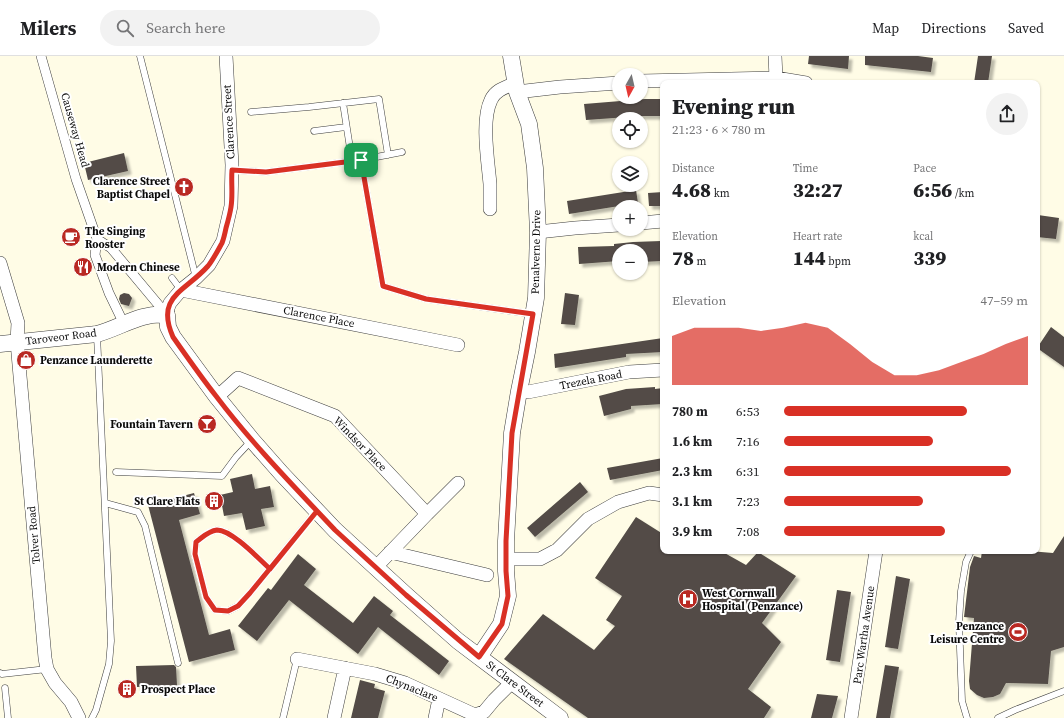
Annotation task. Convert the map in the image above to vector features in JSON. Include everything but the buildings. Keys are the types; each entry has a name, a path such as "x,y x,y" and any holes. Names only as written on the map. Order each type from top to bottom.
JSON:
{"street":[{"name":"Causeway Head","path":"41,56 76,179 97,239 96,255 109,293 124,324"},
{"name":"Clarence Street","path":"167,316 170,303 181,290 209,265 223,241 231,206 232,170 226,56"},
{"name":"Penalverne Drive","path":"479,657 502,624 508,596 506,541 512,433 536,298 538,232 535,168 529,124 516,88 511,56"},
{"path":"775,56 776,78"},
{"path":"686,80 776,78 788,80"},
{"path":"648,81 660,81"},
{"path":"490,208 486,115 491,99 500,89 612,83"},
{"path":"648,223 660,222"},
{"path":"538,232 612,226"},
{"path":"97,239 111,248 167,316"},
{"name":"Tolver Road","path":"0,263 18,323 17,342 45,658 47,669 55,683 71,702 79,718"},
{"name":"Clarence Place","path":"181,290 458,345"},
{"name":"Taroveor Road","path":"0,344 97,334 140,318 156,314 167,316"},
{"name":"St Clare Street","path":"167,316 168,326 173,337 217,397 282,474 335,530 406,595 479,657 560,718"},
{"name":"Trezela Road","path":"519,391 528,392 629,372 660,370"},
{"name":"Windsor Place","path":"217,397 238,378 335,416 427,514"},
{"path":"376,567 458,483"},
{"path":"507,558 540,559 557,550 588,519 618,502 649,493 660,495"},
{"path":"390,552 487,575"},
{"name":"Parc Wartha Avenue","path":"851,718 876,554"},
{"name":"Chynaclare","path":"297,659 375,674 405,683 475,715 484,712 512,682"},
{"path":"334,718 345,668"},
{"path":"435,718 439,699"}],"lane":[{"path":"140,56 196,278"},
{"path":"251,112 379,99 388,155"},
{"path":"343,103 352,161"},
{"path":"314,131 346,127"},
{"path":"232,170 266,172 361,160 402,152"},
{"path":"361,160 383,286 426,299 533,314"},
{"path":"172,278 181,290"},
{"path":"92,718 96,710 109,664 111,641 97,334"},
{"path":"116,472 222,476 236,457 252,440"},
{"path":"105,503 138,512 145,526 178,663"},
{"path":"270,569 229,533 218,530 207,533 196,542 195,554 206,597 215,610 228,611 238,606 270,569 317,511"},
{"path":"967,718 962,701 959,622 966,562 970,554"},
{"path":"284,718 297,659"},
{"path":"0,673 47,669"},
{"path":"6,688 8,718"},
{"path":"998,718 1064,691"}],"place":[{"name":"Clarence Street Baptist Chapel","path":"184,187"},
{"name":"The Singing Rooster","path":"71,237"},
{"name":"Modern Chinese","path":"83,267"},
{"name":"Penzance Launderette","path":"26,360"},
{"name":"Fountain Tavern","path":"207,424"},
{"name":"St Clare Flats","path":"214,501"},
{"name":"West Cornwall Hospital (Penzance)","path":"688,599"},
{"name":"Penzance Leisure Centre","path":"1018,632"},
{"name":"Prospect Place","path":"127,689"}],"route":[{"path":"361,160 266,172 232,170 231,206 223,241 209,265 181,290 170,303 167,316 168,326 173,337 217,397 252,440 317,511 270,569 250,593 238,606 228,611 215,610 206,597 195,554 196,542 207,533 218,530 229,533 270,569 294,540 317,511 335,530 406,595 458,641 479,657 502,624 508,596 506,541 511,473 512,433 533,314 426,299 383,286 361,160"}]}
